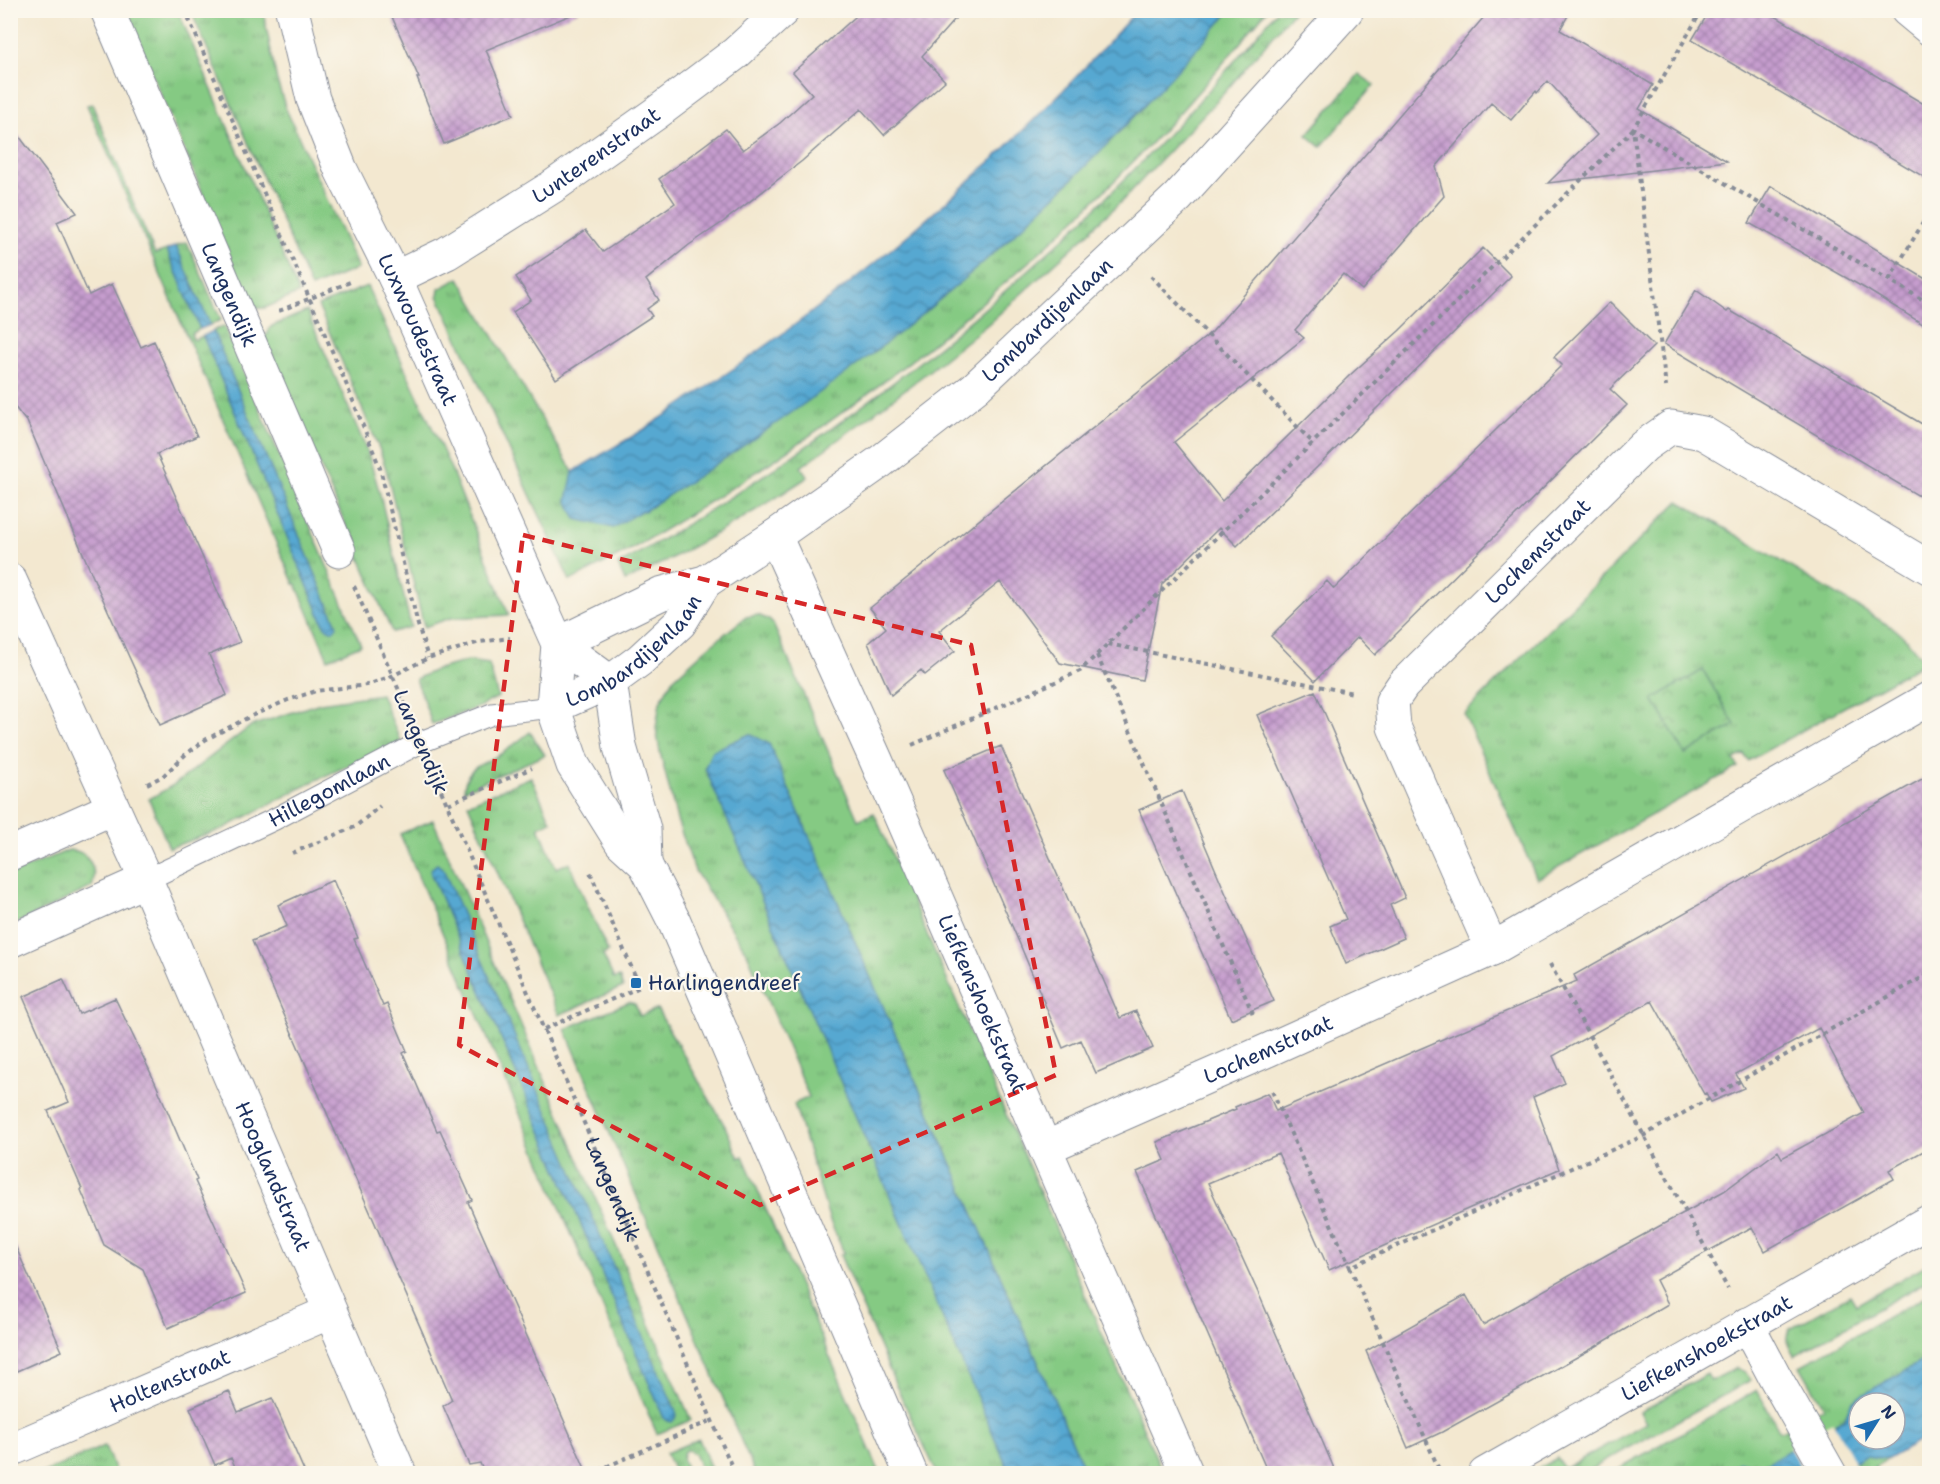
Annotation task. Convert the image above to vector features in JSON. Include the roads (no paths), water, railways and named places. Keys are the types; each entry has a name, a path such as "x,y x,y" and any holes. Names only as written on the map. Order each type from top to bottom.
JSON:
{"street":[{"name":"Langendijk","path":"107,10 339,551"},
{"name":"Luxwoudestraat","path":"292,10 313,99 340,170 394,278 558,644"},
{"name":"Lunterenstraat","path":"394,278 447,253 552,187 718,66 783,10"},
{"name":"Lombardijenlaan","path":"558,644 660,594 705,582 880,462 975,388 1178,197 1347,10"},
{"path":"1907,10 1929,29"},
{"name":"Lochemstraat","path":"1492,949 1394,727 1392,701 1403,685 1644,446 1671,428 1703,433 1929,568"},
{"name":"Liefkenshoekstraat","path":"775,536 876,760 1187,1473"},
{"path":"10,580 146,880"},
{"name":"Lombardijenlaan","path":"553,707 610,682 640,660 680,623 705,582"},
{"path":"558,644 610,682 620,747 644,829 645,864"},
{"path":"558,644 553,707 573,765 621,842 645,864 674,921 911,1473"},
{"name":"Lochemstraat","path":"1045,1148 1492,949 1929,698"},
{"path":"10,854 112,808"},
{"name":"Hillegomlaan","path":"10,941 146,880"},
{"name":"Hooglandstraat","path":"146,880 400,1473"},
{"name":"Liefkenshoekstraat","path":"1485,1473 1929,1221"},
{"name":"Holtenstraat","path":"10,1450 330,1312"},
{"path":"1747,1323 1784,1394 1830,1473"}],"lane":[{"name":"Hillegomlaan","path":"146,880 275,819 421,742 492,714 553,707"}],"water":[{"path":"1137,10 1230,11 1153,97 1031,219 900,332 838,380 774,425 644,511 642,510 613,528 576,519 567,500 573,472 643,430 725,374 774,340 871,266 1010,143 1055,99"},
{"path":"176,246 210,325 200,329 167,250"},
{"path":"213,331 336,623 337,626 333,631 325,627 203,336"},
{"path":"750,734 769,744 1086,1473 1010,1473 705,768 712,751"},
{"path":"437,864 443,869 676,1412 677,1416 672,1422 664,1418 431,874 431,869"},
{"path":"1929,1357 1929,1435 1907,1448 1907,1391 1870,1391"},
{"path":"1847,1413 1847,1451 1902,1451 1888,1459 1866,1456 1835,1473 1721,1474 1740,1462 1760,1467 1845,1418"}],"place":[{"name":"Harlingendreef","path":"636,983"}]}
